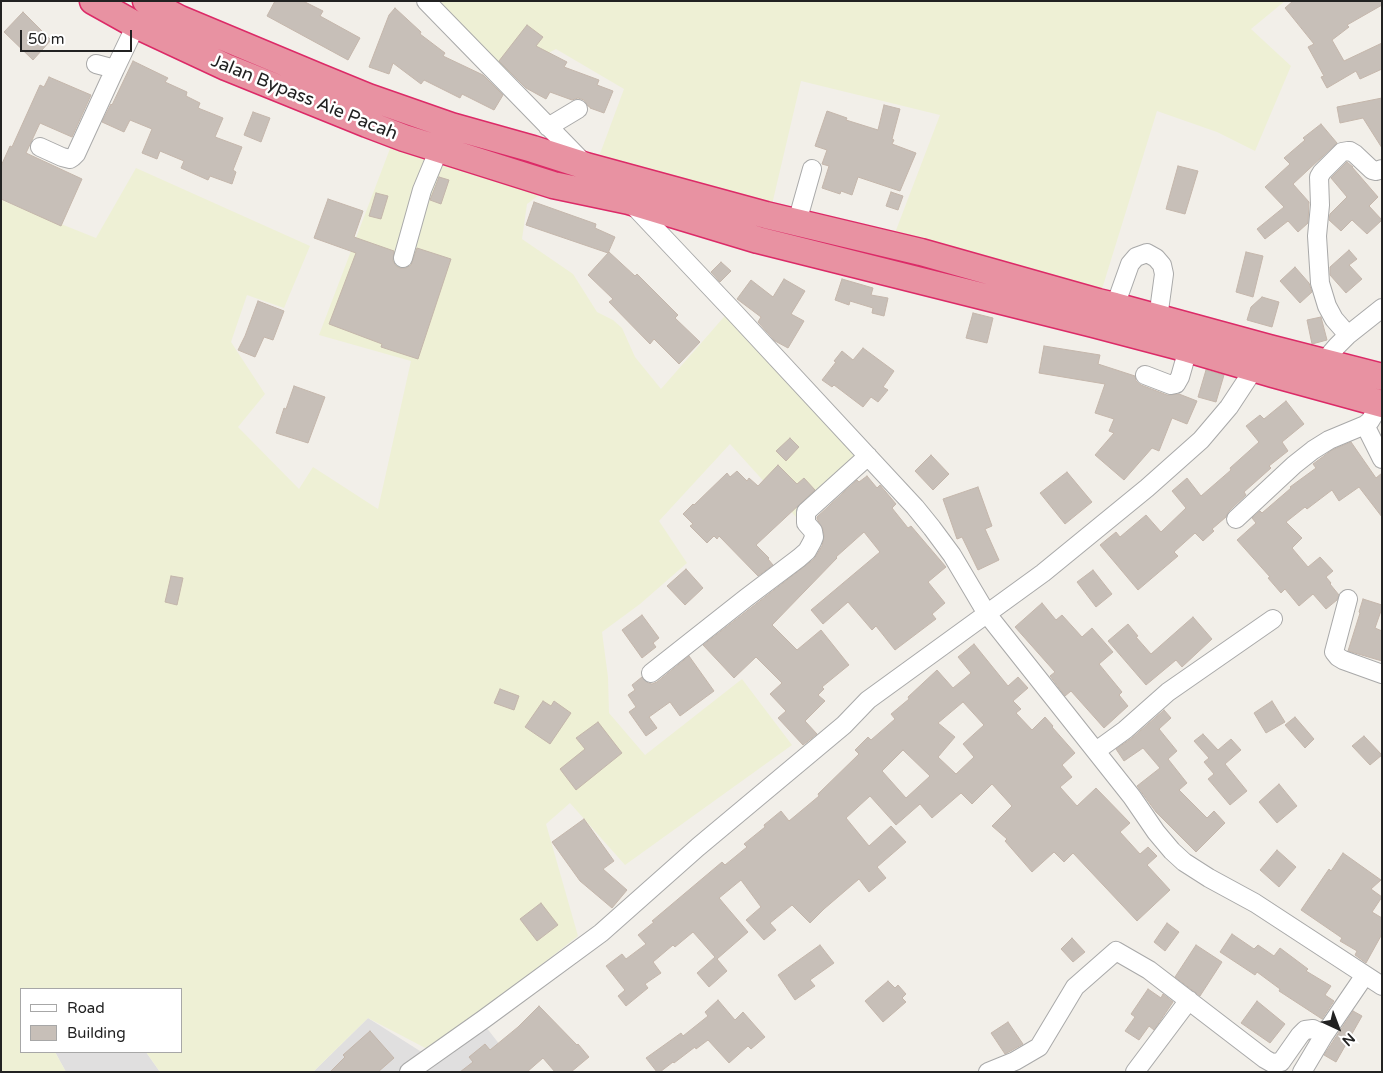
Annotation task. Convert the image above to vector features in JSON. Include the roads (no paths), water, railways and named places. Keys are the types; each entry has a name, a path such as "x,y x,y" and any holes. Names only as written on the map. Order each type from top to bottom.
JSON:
{"highway":[{"name":"Jalan Bypass Aie Pacah","path":"93,1 136,25 226,67 289,93 367,124 553,185 629,201 758,240 916,278 1188,349 1381,403"},
{"name":"Jalan Bypass Aie Pacah","path":"146,1 180,18 368,97 452,126 586,166 766,215 921,252 1098,302 1382,377"}],"street":[{"path":"426,1 586,166 629,201 915,507 952,555 987,614 1132,797 1156,832 1172,851 1184,862 1209,878 1256,903 1382,986"},
{"path":"40,146 70,159 76,154 136,25"},
{"path":"96,64 115,69"},
{"path":"548,127 578,109"},
{"path":"403,258 422,190 439,149"},
{"path":"1348,335 1334,319 1327,306 1320,283 1317,236 1320,205 1319,177 1342,152 1348,151 1355,154 1372,170 1376,171 1382,168"},
{"path":"797,222 812,169"},
{"path":"1115,306 1130,264 1136,257 1147,253 1162,264 1164,274 1158,318"},
{"path":"1326,363 1331,353 1348,335 1382,308"},
{"path":"1145,375 1176,384 1180,377 1188,349"},
{"path":"409,1072 601,933 698,846 844,724 868,700 1051,567 1147,488 1201,440 1229,407 1254,369"},
{"path":"1236,519 1294,465 1313,450 1329,440 1365,425 1370,421 1381,403"},
{"path":"1365,425 1382,459"},
{"path":"651,673 803,555 814,537 813,531 806,522 806,512 868,456"},
{"path":"1348,598 1334,652 1342,660 1382,674"},
{"path":"1096,751 1125,730 1168,692 1273,619"},
{"path":"988,1072 1015,1061 1039,1047 1075,987 1116,951 1149,970 1272,1063 1281,1062 1305,1030 1313,1029 1324,1035"},
{"path":"1302,1072 1364,975"},
{"path":"1135,1072 1189,1000"}]}
